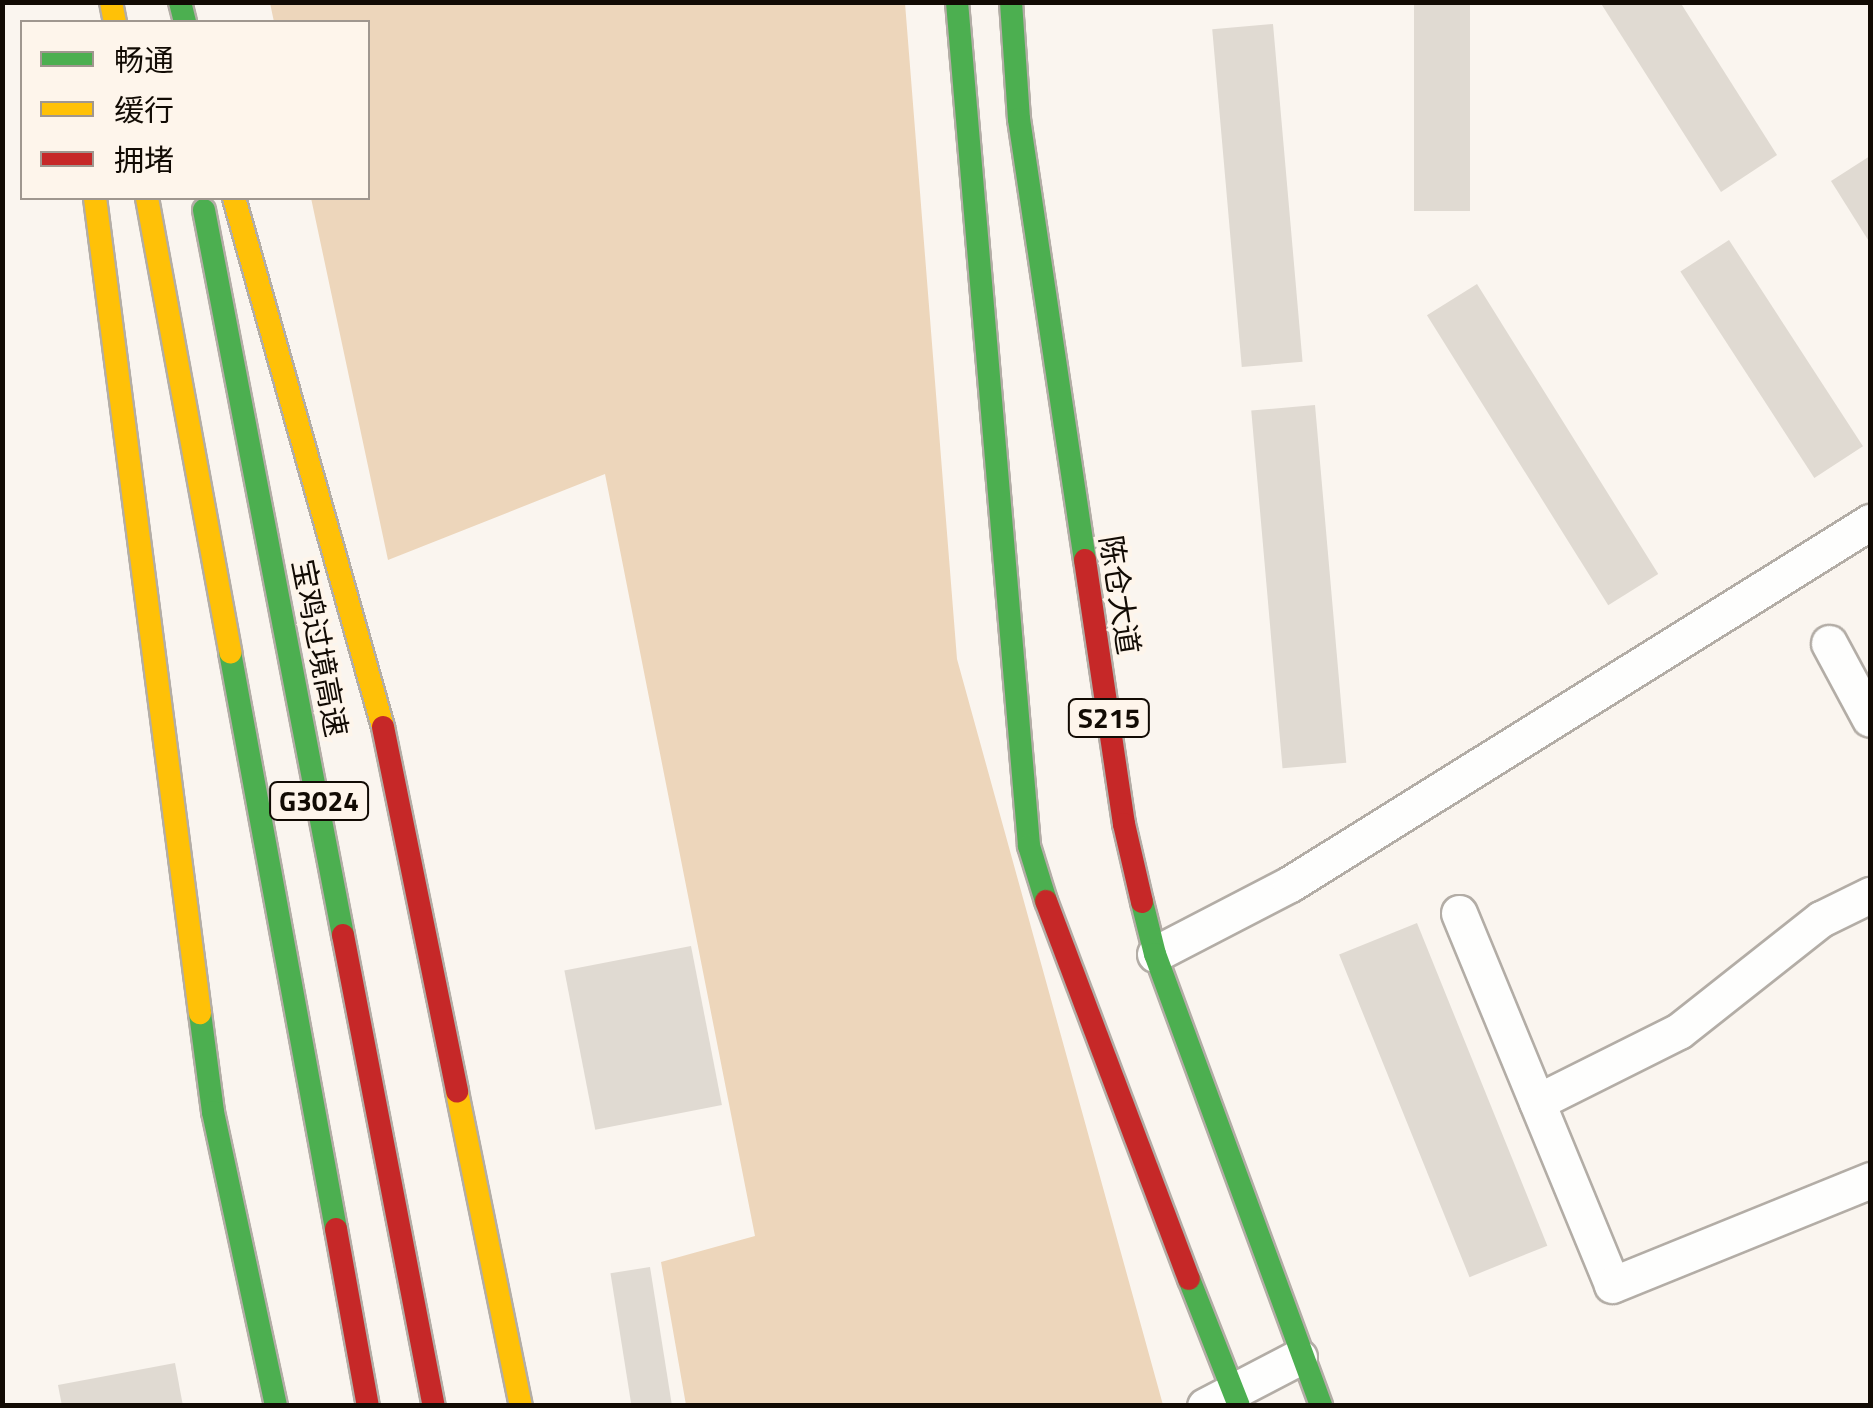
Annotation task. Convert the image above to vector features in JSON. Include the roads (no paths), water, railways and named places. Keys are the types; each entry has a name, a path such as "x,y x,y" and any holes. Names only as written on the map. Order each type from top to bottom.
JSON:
{"main road":[{"path":"958,2 1029,846 1074,988 1226,1402"},
{"name":"陈仓大道","path":"1011,2 1019,119 1122,804 1155,954 1299,1356 1321,1406"},
{"path":"95,200 213,1112 276,1406"},
{"name":"G3024","path":"147,200 368,1406"},
{"name":"宝鸡过境高速","path":"202,200 434,1406"},
{"path":"235,200 379,709 520,1406"}],"street":[{"path":"1155,954 1290,884 1870,522"},
{"path":"1830,643 1870,719"},
{"path":"1537,1102 1679,1031 1821,919 1870,895"},
{"path":"1459,913 1612,1285 1870,1180"},
{"path":"1226,1402 1299,1356"}]}
